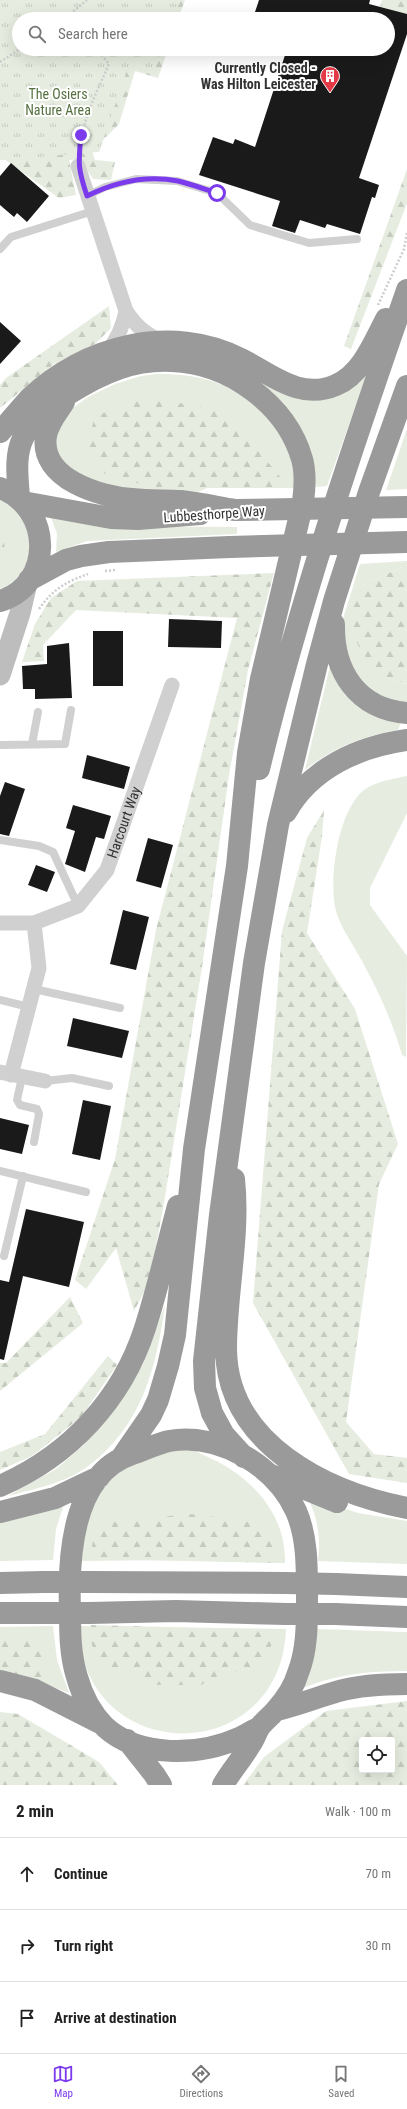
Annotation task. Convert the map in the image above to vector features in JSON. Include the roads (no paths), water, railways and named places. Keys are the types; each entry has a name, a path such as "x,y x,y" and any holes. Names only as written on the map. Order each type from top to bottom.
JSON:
{"highway":[{"path":"0,432 30,398 56,378 86,360 108,351 136,344 163,342 202,346 240,358 282,383 299,389 319,389 335,385 350,376 363,361 407,281"},
{"path":"237,866 279,687 296,628 343,477 407,290"},
{"path":"0,1512 55,1498 99,1477 122,1457 151,1415 168,1366 179,1304 194,1149 237,866 248,753 261,679 303,502 305,485 302,460 290,432 273,409 250,389 228,375 215,369 172,361 136,364 109,371 87,382 48,406 35,418 22,439 17,466 21,500"},
{"path":"244,1457 228,1440 217,1424 208,1400 204,1376 204,1361 230,1140 254,963 278,825 334,601 369,492 407,386"},
{"path":"69,394 48,426 45,441 46,450 53,465 70,481 81,487 102,494 131,499 180,501 235,510"},
{"path":"0,488 21,500 33,515 41,540 40,557 28,582"},
{"name":"Lubbesthorpe Way","path":"21,500 111,518 138,519 235,510 407,507"},
{"path":"0,601 16,593 28,582 66,560 81,556 109,552 407,542"},
{"path":"334,601 335,653 345,676 360,693 378,706 397,712 407,713"},
{"path":"278,825 302,789 317,775 348,756 361,750 375,745 407,740"},
{"path":"230,1140 236,1199 236,1232 226,1350 230,1376 238,1399 260,1434 282,1455 331,1484 354,1494 407,1508"},
{"path":"0,1486 31,1471 76,1437 105,1406 126,1372 145,1330 194,1149"},
{"path":"122,1457 167,1442 195,1440 224,1446 244,1457 270,1475 298,1485 341,1504 407,1517"},
{"path":"223,1785 249,1747 260,1727 276,1710 292,1687 298,1675 304,1651 307,1563 302,1528 296,1512 285,1493 270,1475"},
{"path":"99,1477 85,1502 74,1531 71,1562 70,1607 72,1654 77,1676 89,1705 104,1726"},
{"path":"0,1583 285,1583 407,1587"},
{"path":"0,1613 176,1611 407,1617"},
{"path":"0,1681 35,1690 63,1703 127,1740 157,1750 195,1750 228,1742 260,1727"},
{"path":"276,1710 298,1705 340,1691 360,1687 407,1684"},
{"path":"127,1740 161,1785"}],"street":[{"path":"78,166 126,311 136,326 147,335 163,342"},
{"path":"108,351 118,338 124,325 126,311"},
{"path":"0,675 20,613 28,582"},
{"name":"Harcourt Way","path":"78,906 107,870 172,685"},
{"path":"0,923 34,923 78,906"},
{"path":"34,923 39,968 11,1074 45,1081"}],"lane":[{"path":"87,196 105,187 136,179 177,181 217,193 250,225 309,243 357,239"},
{"path":"0,250 11,237 92,211"},
{"path":"0,745 65,744 71,710"},
{"path":"32,744 38,712"},
{"path":"0,840 39,846 53,852 78,906"},
{"path":"34,989 120,1008"},
{"path":"0,1000 29,1007"},
{"path":"11,1074 17,1100 20,1105 37,1109 39,1114 34,1142"},
{"path":"45,1081 72,1078 109,1086"},
{"path":"0,1171 86,1192"},
{"path":"4,1256 23,1176"}],"place":[{"name":"Currently Closed - Was Hilton Leicester","path":"330,93"}],"park label":[{"name":"The Osiers Nature Area","path":"58,102"}]}
